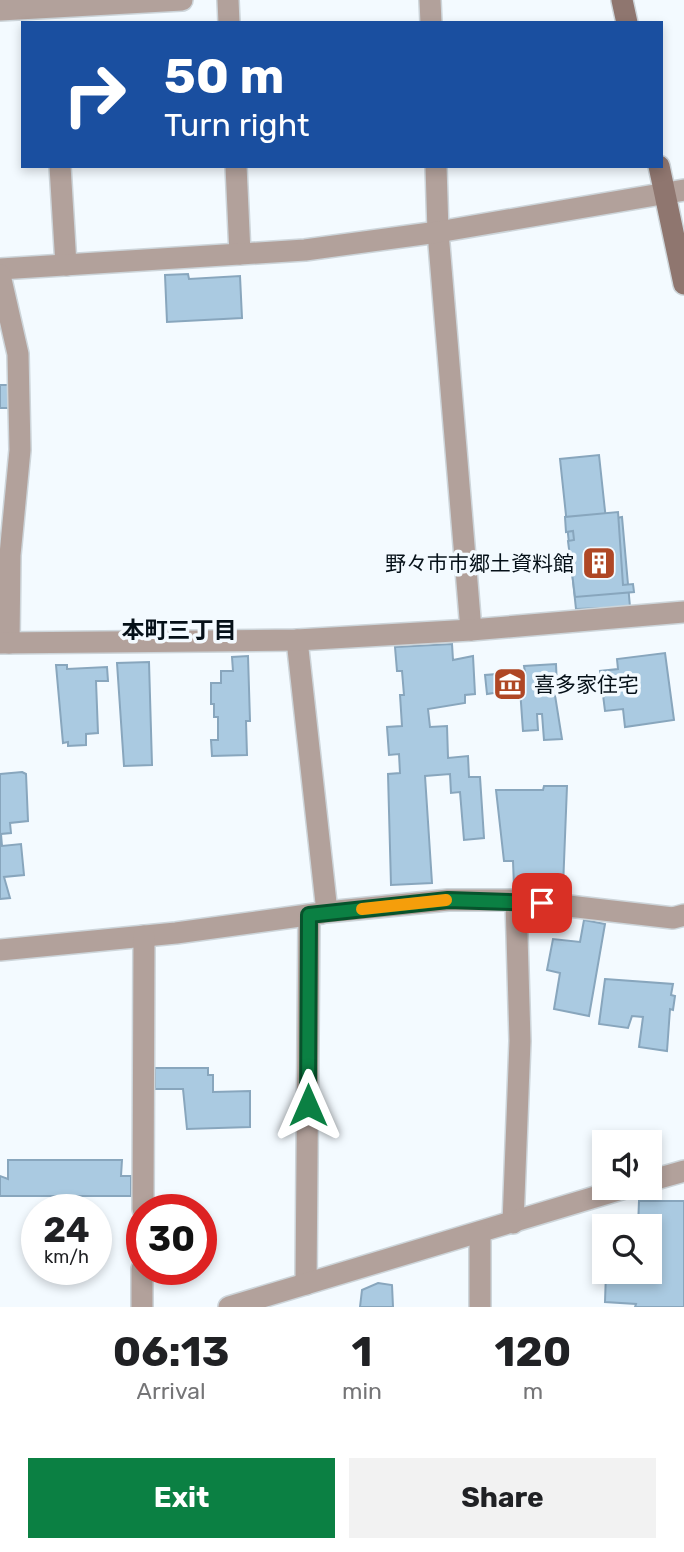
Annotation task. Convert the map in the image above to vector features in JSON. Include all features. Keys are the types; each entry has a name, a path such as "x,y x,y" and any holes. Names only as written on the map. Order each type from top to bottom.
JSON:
{"main road":[{"path":"621,0 626,21"},
{"path":"660,168 675,192 684,284"}],"street":[{"path":"0,10 51,10 182,0"},
{"path":"228,0 229,21"},
{"path":"430,0 431,21"},
{"path":"60,168 66,265"},
{"path":"236,168 240,254"},
{"path":"436,168 438,232 471,630"},
{"path":"0,269 305,250 438,232 675,192"},
{"path":"0,275 18,354 20,450 9,555 5,643 297,640 471,630 684,612"},
{"path":"297,640 318,913 306,1284"},
{"path":"0,950 448,900 516,900 673,918 684,915"},
{"path":"513,1223 520,1041 516,900"},
{"path":"143,1194 144,936"},
{"path":"662,1177 684,1171"},
{"path":"229,1307 592,1198"},
{"path":"480,1233 480,1307"},
{"path":"142,1285 142,1307"}],"building":[{"path":"188,274 189,279 240,276 242,318 167,322 165,275"},
{"path":"0,385 9,385 10,408 0,408"},
{"name":"野々市市郷土資料館","path":"599,455 606,520 622,517 630,607 576,609 560,459"},
{"path":"618,512 623,585 633,584 634,592 575,597 568,541 574,540 573,531 566,532 565,517"},
{"path":"452,644 453,660 473,656 475,694 465,695 465,703 428,709 430,727 447,726 448,758 468,756 469,777 480,777 484,838 464,840 460,792 451,793 450,774 425,776 432,883 391,885 388,774 400,773 399,754 389,755 387,727 402,726 400,695 404,695 402,671 397,671 395,647"},
{"path":"665,653 674,720 625,727 623,709 605,711 600,671 618,669 617,659"},
{"path":"248,656 250,721 246,721 247,755 212,756 211,740 218,740 218,717 214,717 214,704 211,704 211,683 221,683 221,671 233,671 232,657"},
{"path":"149,662 152,765 124,766 117,663"},
{"path":"556,664 557,688 554,689 562,739 544,740 542,714 537,714 538,730 523,731 520,689 487,694 485,675 525,672 524,666"},
{"path":"56,665 67,665 67,669 107,667 108,681 96,681 98,733 86,734 86,745 68,746 68,742 63,743"},
{"path":"0,774 26,774 28,821 10,823 11,833 1,834 2,846 21,844 24,875 4,877 10,898 0,899"},
{"path":"544,786 567,786 563,887 514,887 513,861 504,861 496,790 543,790"},
{"path":"584,920 605,924 589,1016 554,1009 560,973 547,970 553,939 580,942"},
{"path":"605,979 673,984 671,995 675,996 673,1010 670,1009 667,1051 639,1047 643,1017 632,1016 628,1028 599,1024"},
{"path":"155,1068 208,1068 208,1075 213,1075 213,1092 250,1091 250,1127 187,1129 183,1089 155,1089"},
{"path":"8,1160 122,1160 121,1176 131,1176 131,1194 0,1196 0,1176 8,1179"},
{"path":"639,1201 684,1201 684,1307 635,1307 636,1304 605,1302 606,1284 662,1284 662,1214 638,1214"},
{"path":"378,1283 392,1285 393,1307 360,1307 362,1290"}],"slow traffic":[{"path":"362,909 446,900"}],"place":[{"name":"野々市市郷土資料館","path":"599,563"},
{"name":"喜多家住宅","path":"510,684"}],"district":[{"name":"本町三丁目","path":"179,630"}],"route":[{"path":"308,1105 309,915 448,900 516,900 542,903"}]}
